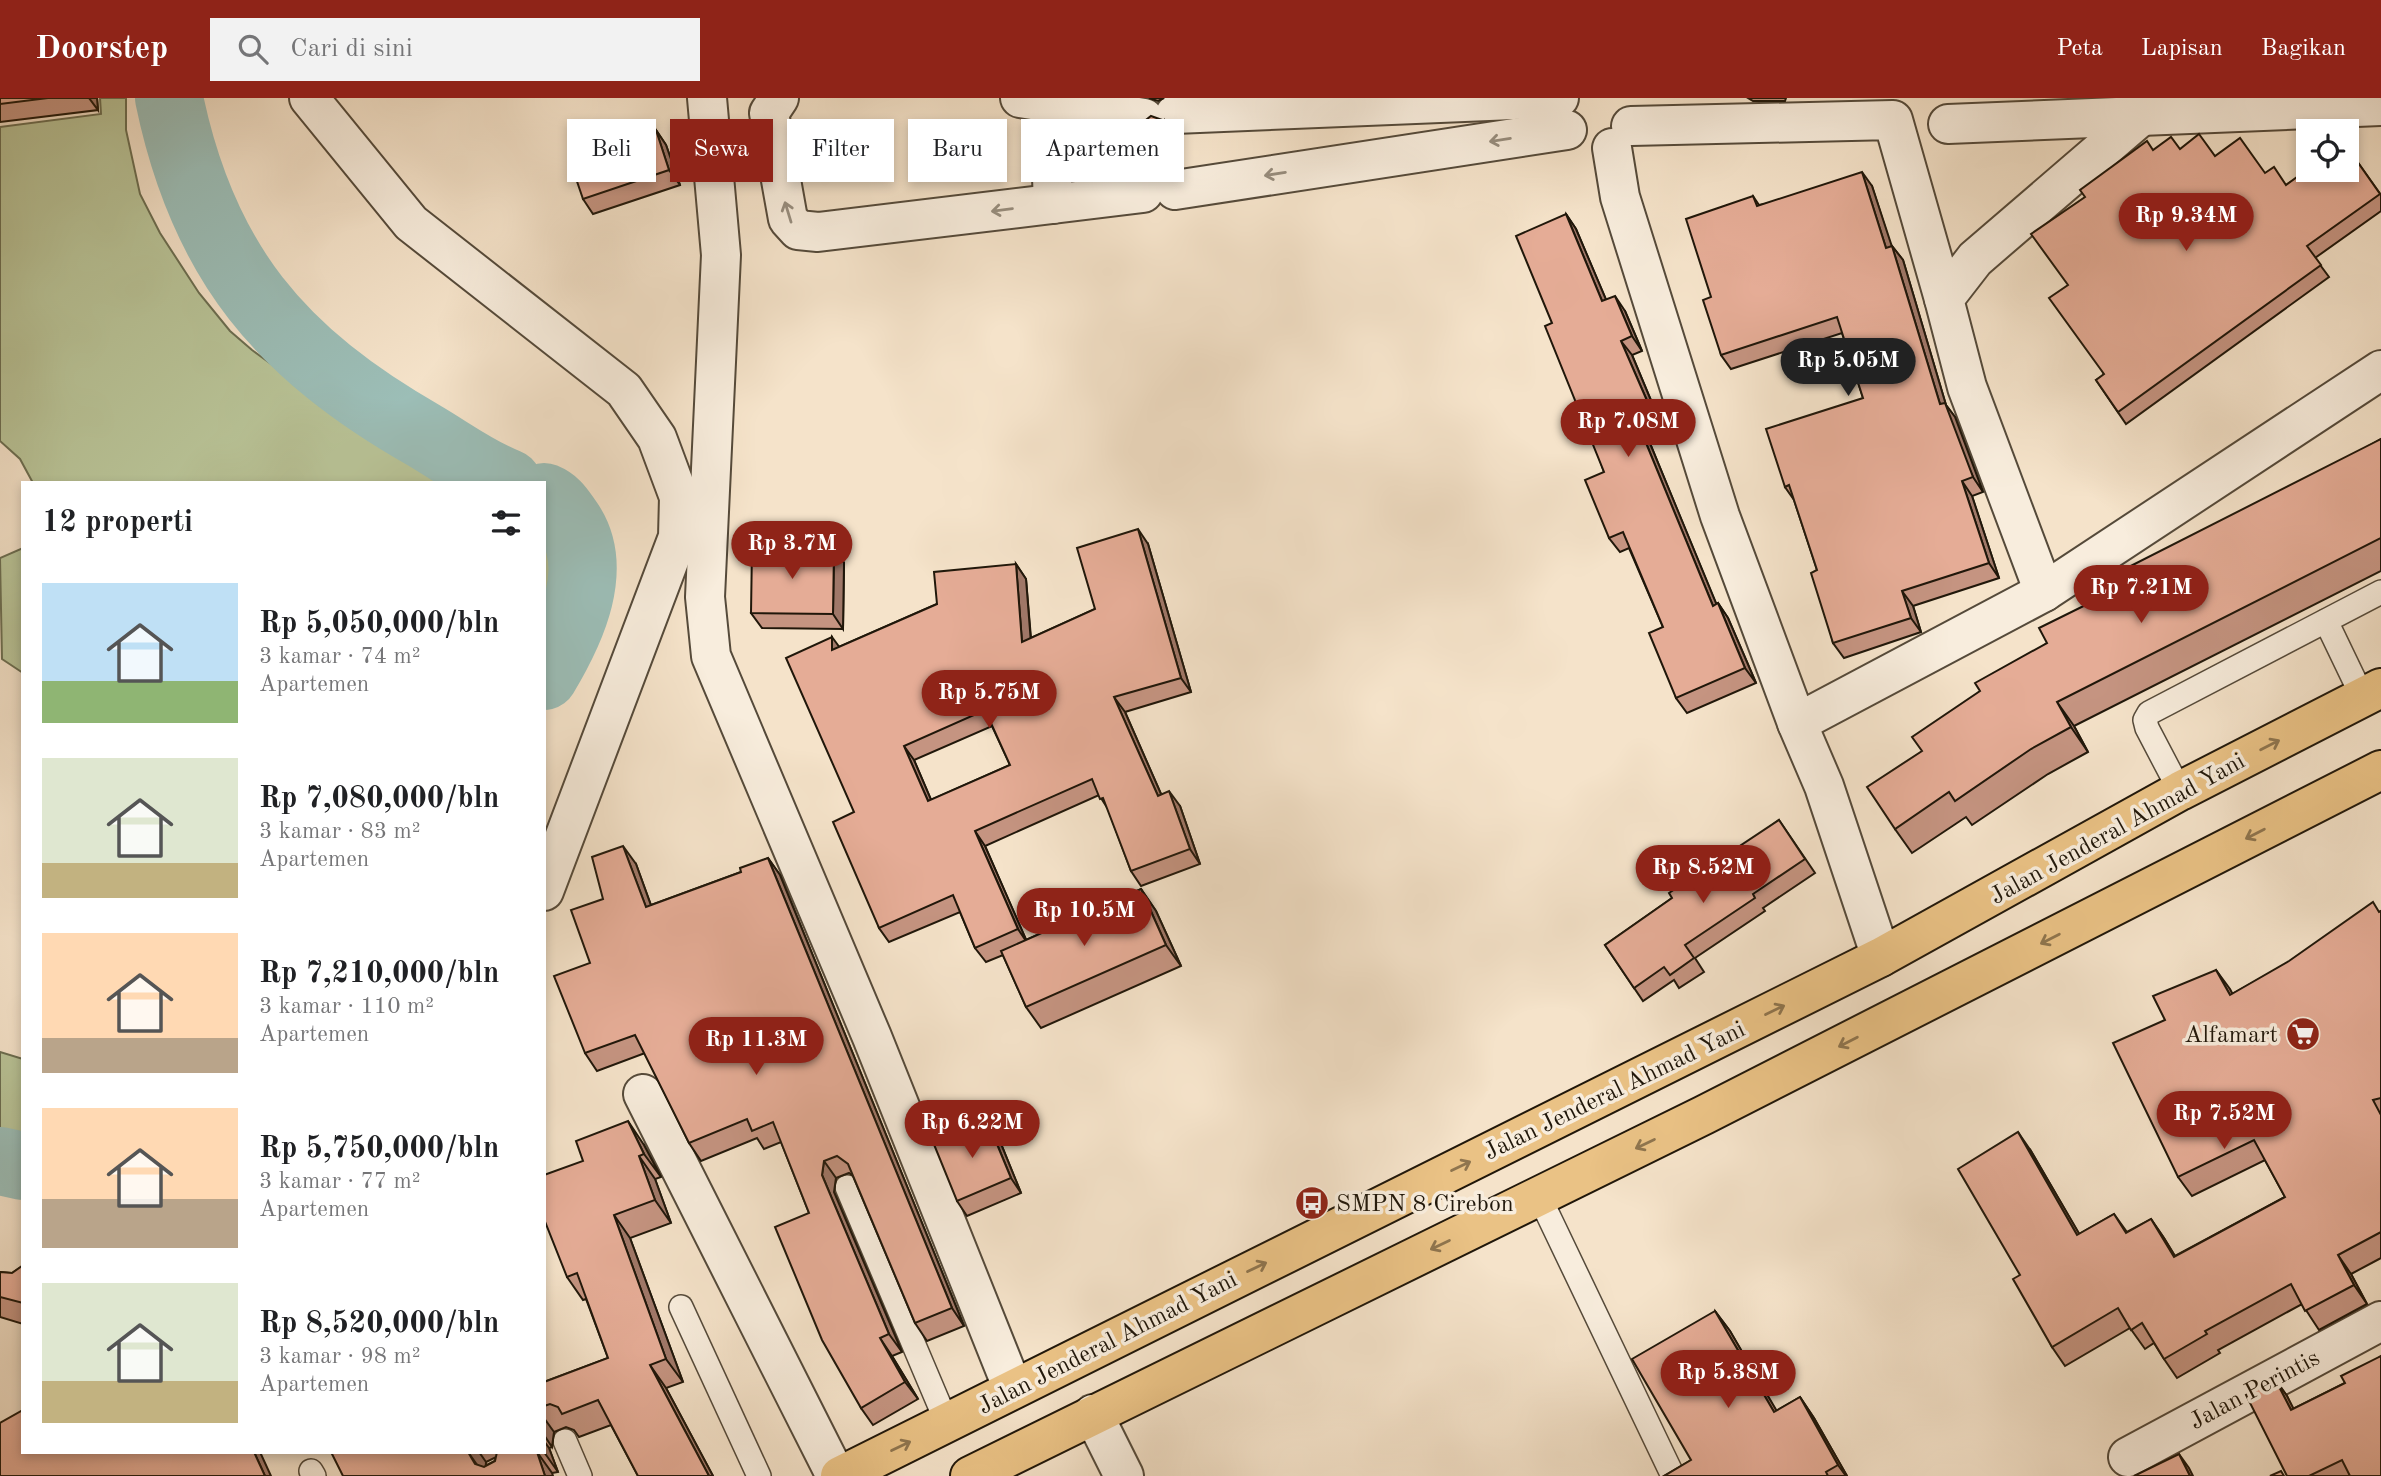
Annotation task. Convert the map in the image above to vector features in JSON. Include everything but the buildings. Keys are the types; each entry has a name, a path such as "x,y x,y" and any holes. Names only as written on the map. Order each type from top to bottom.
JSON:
{"highway":[{"name":"Jalan Jenderal Ahmad Yani","path":"838,1476 1881,957 2180,791 2372,693"},
{"path":"970,1476 1539,1196 2381,770"}],"street":[{"path":"309,98 411,223 624,390 657,438 679,497 678,537 546,886"},
{"path":"707,98 721,255 705,597 710,656 872,1037 1013,1390"},
{"path":"779,98 769,113 788,219 798,230 818,232 1159,191 1364,161 1566,109"},
{"path":"1052,204 1040,100 1160,116 1373,106 1566,109"},
{"path":"1364,161 1373,106"},
{"path":"1948,124 2154,106 2381,107"},
{"path":"1944,299 1975,260 2154,106"},
{"path":"1566,109 1578,144 1594,151 1626,114"},
{"path":"1626,114 1893,120 1968,387 2044,592"},
{"path":"1626,114 1620,197 1720,516 1797,723 1825,786 1881,957"},
{"path":"1797,723 2044,592 2381,370"},
{"path":"643,1094 838,1476"},
{"name":"Jalan Perintis","path":"2128,1457 2381,1321"},
{"path":"1093,1414 1124,1476"}],"lane":[{"path":"2180,791 2147,728 2145,720 2149,713 2381,592"},
{"path":"2326,621 2372,693"},
{"path":"847,1187 947,1423"},
{"path":"1539,1196 1674,1476"},
{"path":"681,1307 758,1476"},
{"path":"565,1441 580,1476"}],"green space":[{"path":"100,98 126,98 126,130 140,194 160,233 199,293 230,331 337,412 403,445 463,481 32,481 20,459 0,441 0,127 101,114"},
{"path":"546,525 563,549 568,571 569,594 560,620 546,644"},
{"path":"21,549 21,672 2,659 0,558"},
{"path":"0,1052 21,1058 21,1151 0,1145"}],"waterway":[{"path":"169,98 184,157 203,209 227,256 256,298 290,337 329,372 374,405 476,468 504,481"},
{"path":"546,498 552,501 567,519 577,538 582,557 579,599 564,639 546,672"},
{"path":"0,1161 21,1166"}],"place":[{"name":"Alfamart","path":"2303,1034"},
{"name":"SMPN 8 Cirebon","path":"1312,1203"}]}
